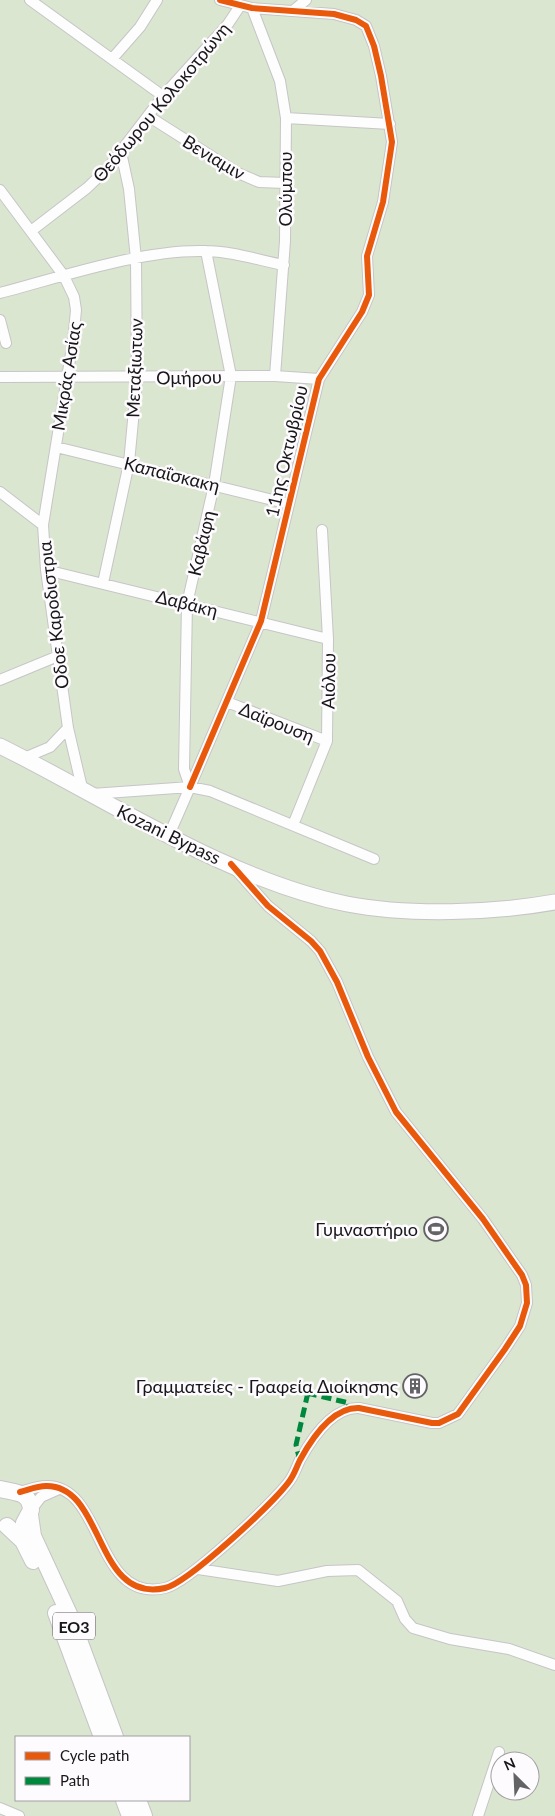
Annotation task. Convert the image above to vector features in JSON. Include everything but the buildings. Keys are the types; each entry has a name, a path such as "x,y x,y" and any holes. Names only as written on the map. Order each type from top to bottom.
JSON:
{"main road":[{"name":"Kozani Bypass","path":"0,746 85,793 231,864 301,891 346,904 400,910 498,909 555,902"},
{"name":"ΕΟ3","path":"8,1493 29,1500 33,1536 70,1616 115,1736"},
{"name":"ΕΟ3","path":"4,1523 21,1525 31,1513"},
{"name":"ΕΟ3","path":"4,1523 23,1541 44,1583 102,1736"},
{"path":"124,1801 130,1816"},
{"path":"138,1801 144,1816"}],"street":[{"path":"30,0 163,96"},
{"path":"112,59 140,27 157,0"},
{"name":"11ης Οκτωβρίου","path":"190,787 261,621 319,379 362,312 369,295 367,256 386,187 392,142 381,76 369,31 362,22 334,14 294,10 279,5 252,8 220,0"},
{"path":"294,10 306,0"},
{"name":"Θεόδωρου Κολοκοτρώνη","path":"31,231 87,188 121,152 163,96 228,24 240,6"},
{"name":"Ολύμπου","path":"252,8 280,81 286,118 284,265 275,376"},
{"name":"Βενιαμιν","path":"148,116 238,173 259,182 285,183"},
{"path":"286,118 390,124"},
{"name":"Μεταξιωτων","path":"103,582 128,463 138,378 136,259 129,189 121,152"},
{"name":"Μικράς Ασίας","path":"0,190 4,200 31,231 64,276 74,297 76,310 43,525"},
{"path":"0,293 136,259 180,252 206,251 284,265"},
{"name":"Καβάφη","path":"190,787 184,769 188,604 214,485 231,376 206,251"},
{"path":"0,320 6,344"},
{"name":"Ομήρου","path":"0,377 138,378 275,376 319,379"},
{"name":"Καπαΐσκακη","path":"56,447 128,463 289,504"},
{"name":"Oδοε Καροδιστρια","path":"0,492 43,525 46,570 68,728 85,793"},
{"name":"Αιόλου","path":"293,825 327,742 328,639 322,530"},
{"name":"Δαβάκη","path":"46,570 103,582 328,639"},
{"path":"0,680 58,656"},
{"name":"Δαϊρουση","path":"227,702 327,742"},
{"path":"24,758 50,747 68,728"},
{"path":"85,793 190,787 210,791 374,859"},
{"path":"169,835 190,787"},
{"path":"8,1493 47,1486 58,1489 74,1498 82,1508 119,1574 132,1584 146,1589 166,1588 175,1585 198,1569 281,1492 294,1474 305,1452 328,1423 341,1411 348,1408 359,1408 432,1423 439,1423 458,1414 505,1349 524,1314 527,1294 522,1275 483,1219 396,1112 368,1057 336,982 320,951 311,941 268,906 231,864"},
{"path":"31,1513 41,1497 58,1489"},
{"path":"198,1569 278,1581 327,1571 358,1570 397,1600 405,1619 413,1628 450,1639 509,1649 555,1665"},
{"path":"478,1816 490,1779"},
{"path":"0,1808 19,1816"}],"green space":[{"path":"0,0 555,0 555,1816 0,1816"}],"marked path":[{"path":"300,1461 296,1445 309,1388"},
{"path":"307,1393 349,1403 348,1408"}],"cycle path":[{"path":"190,787 261,621 319,379 362,312 369,295 367,256 383,202 392,142 381,76 374,46 366,26 356,20 334,14 252,8 220,0"},
{"path":"20,1492 46,1486 65,1491 80,1504 112,1562 125,1579 142,1588 165,1588 176,1583 210,1558 265,1508 290,1480 311,1442 332,1418 349,1409 359,1408 432,1423 439,1423 458,1414 520,1326 527,1303 526,1285 522,1275 483,1219 396,1112 368,1057 337,982 320,951 311,941 268,906 231,864"}],"place":[{"name":"Γυμναστήριο","path":"436,1229"},
{"name":"Γραμματείες - Γραφεία Διοίκησης","path":"415,1386"}]}
